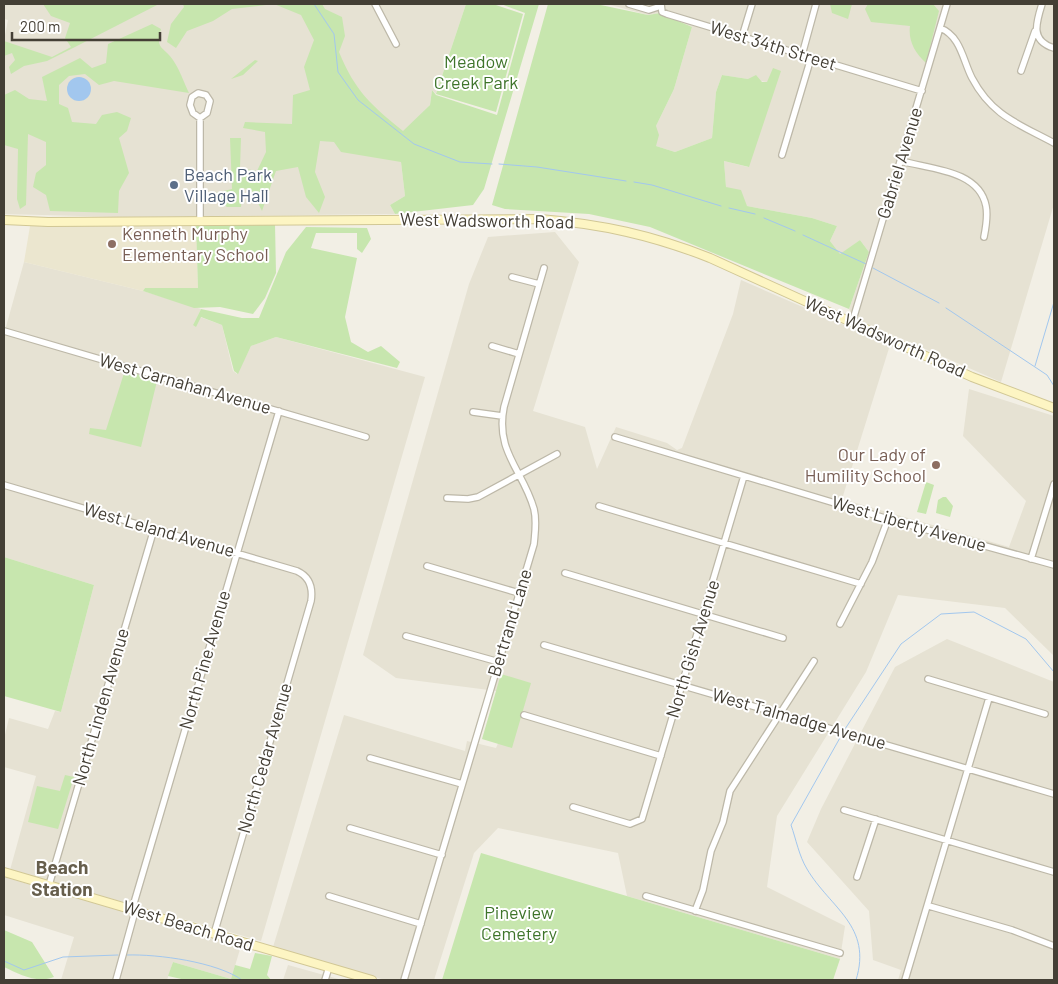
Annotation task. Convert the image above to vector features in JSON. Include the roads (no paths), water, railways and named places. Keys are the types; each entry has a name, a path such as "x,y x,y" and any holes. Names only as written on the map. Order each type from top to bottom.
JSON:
{"main road":[{"name":"West Wadsworth Road","path":"4,220 48,222 200,222 540,219 583,222 669,242 972,377 1054,408"},
{"name":"West Beach Road","path":"4,872 372,980"}],"street":[{"path":"375,4 396,44"},
{"name":"West 34th Street","path":"629,4 649,10 661,5 662,12 667,14 922,90"},
{"path":"742,37 752,4"},
{"path":"802,55 816,4"},
{"name":"Gabriel Avenue","path":"852,323 947,4"},
{"path":"1021,71 1036,30 1042,4"},
{"path":"940,28 956,40 972,78 990,105 1054,144"},
{"path":"1036,30 1042,42 1054,48"},
{"path":"782,155 811,58"},
{"path":"203,93 209,97 210,105 204,118 200,118 193,113 190,101 195,95 203,93"},
{"path":"200,118 200,222"},
{"path":"901,161 962,177 976,185 984,197 987,207 984,237"},
{"name":"Bertrand Lane","path":"404,980 534,544 536,528 533,507 503,442 502,416 544,268"},
{"path":"512,277 539,284"},
{"name":"West Carnahan Avenue","path":"4,331 366,437"},
{"path":"492,346 519,354"},
{"name":"North Pine Avenue","path":"116,980 134,910 134,903 279,411"},
{"path":"473,412 502,416"},
{"name":"West Liberty Avenue","path":"615,437 888,519 1054,565"},
{"path":"447,498 468,499 478,496 557,454"},
{"name":"North Gish Avenue","path":"574,808 630,824 639,822 644,813 744,476"},
{"path":"1031,559 1054,484"},
{"name":"West Leland Avenue","path":"4,485 297,570 309,582"},
{"path":"599,506 861,584"},
{"path":"840,624 861,584 888,519"},
{"name":"North Linden Avenue","path":"49,885 154,529"},
{"path":"427,566 519,593"},
{"path":"565,573 783,638"},
{"name":"North Cedar Avenue","path":"214,934 311,601 313,591 309,582"},
{"path":"406,636 499,662"},
{"name":"West Talmadge Avenue","path":"544,645 1054,794"},
{"path":"695,911 711,851 723,822 730,791 778,713 814,661"},
{"path":"928,679 1045,714"},
{"path":"905,980 948,841 989,698"},
{"path":"524,715 661,756"},
{"path":"370,758 462,784"},
{"path":"844,810 1054,872"},
{"path":"857,877 876,819"},
{"path":"350,828 442,855"},
{"path":"329,896 421,924"},
{"path":"646,896 840,953"},
{"path":"928,906 1012,930 1054,946"},
{"path":"325,980 329,968"}],"water":[{"path":"79,77 87,81 91,89 87,97 79,101 71,97 67,89 71,81"}],"waterway":[{"path":"314,4 334,34 338,72 358,100 414,144 460,162 492,164"},
{"path":"499,164 537,167 626,181"},
{"path":"634,182 652,185 721,206"},
{"path":"729,208 755,214"},
{"path":"764,218 795,231"},
{"path":"803,235 866,264"},
{"path":"873,268 939,303"},
{"path":"1035,366 1054,302"},
{"path":"946,308 1047,375 1054,386"},
{"path":"845,729 901,644 941,614 974,612 1026,639 1054,672"},
{"path":"841,736 791,825 804,864 816,883 854,931 859,945 860,961 856,980"},
{"path":"4,961 24,970 63,957 118,955"},
{"path":"127,955 187,960 218,968 242,980"}],"place":[{"name":"Beach Park Village Hall","path":"174,185"},
{"name":"Kenneth Murphy Elementary School","path":"112,244"},
{"name":"Our Lady of Humility School","path":"936,465"}],"district":[{"name":"Beach Station","path":"62,878"}],"park label":[{"name":"Meadow Creek Park","path":"476,72"},
{"name":"Pineview Cemetery","path":"519,923"}]}
